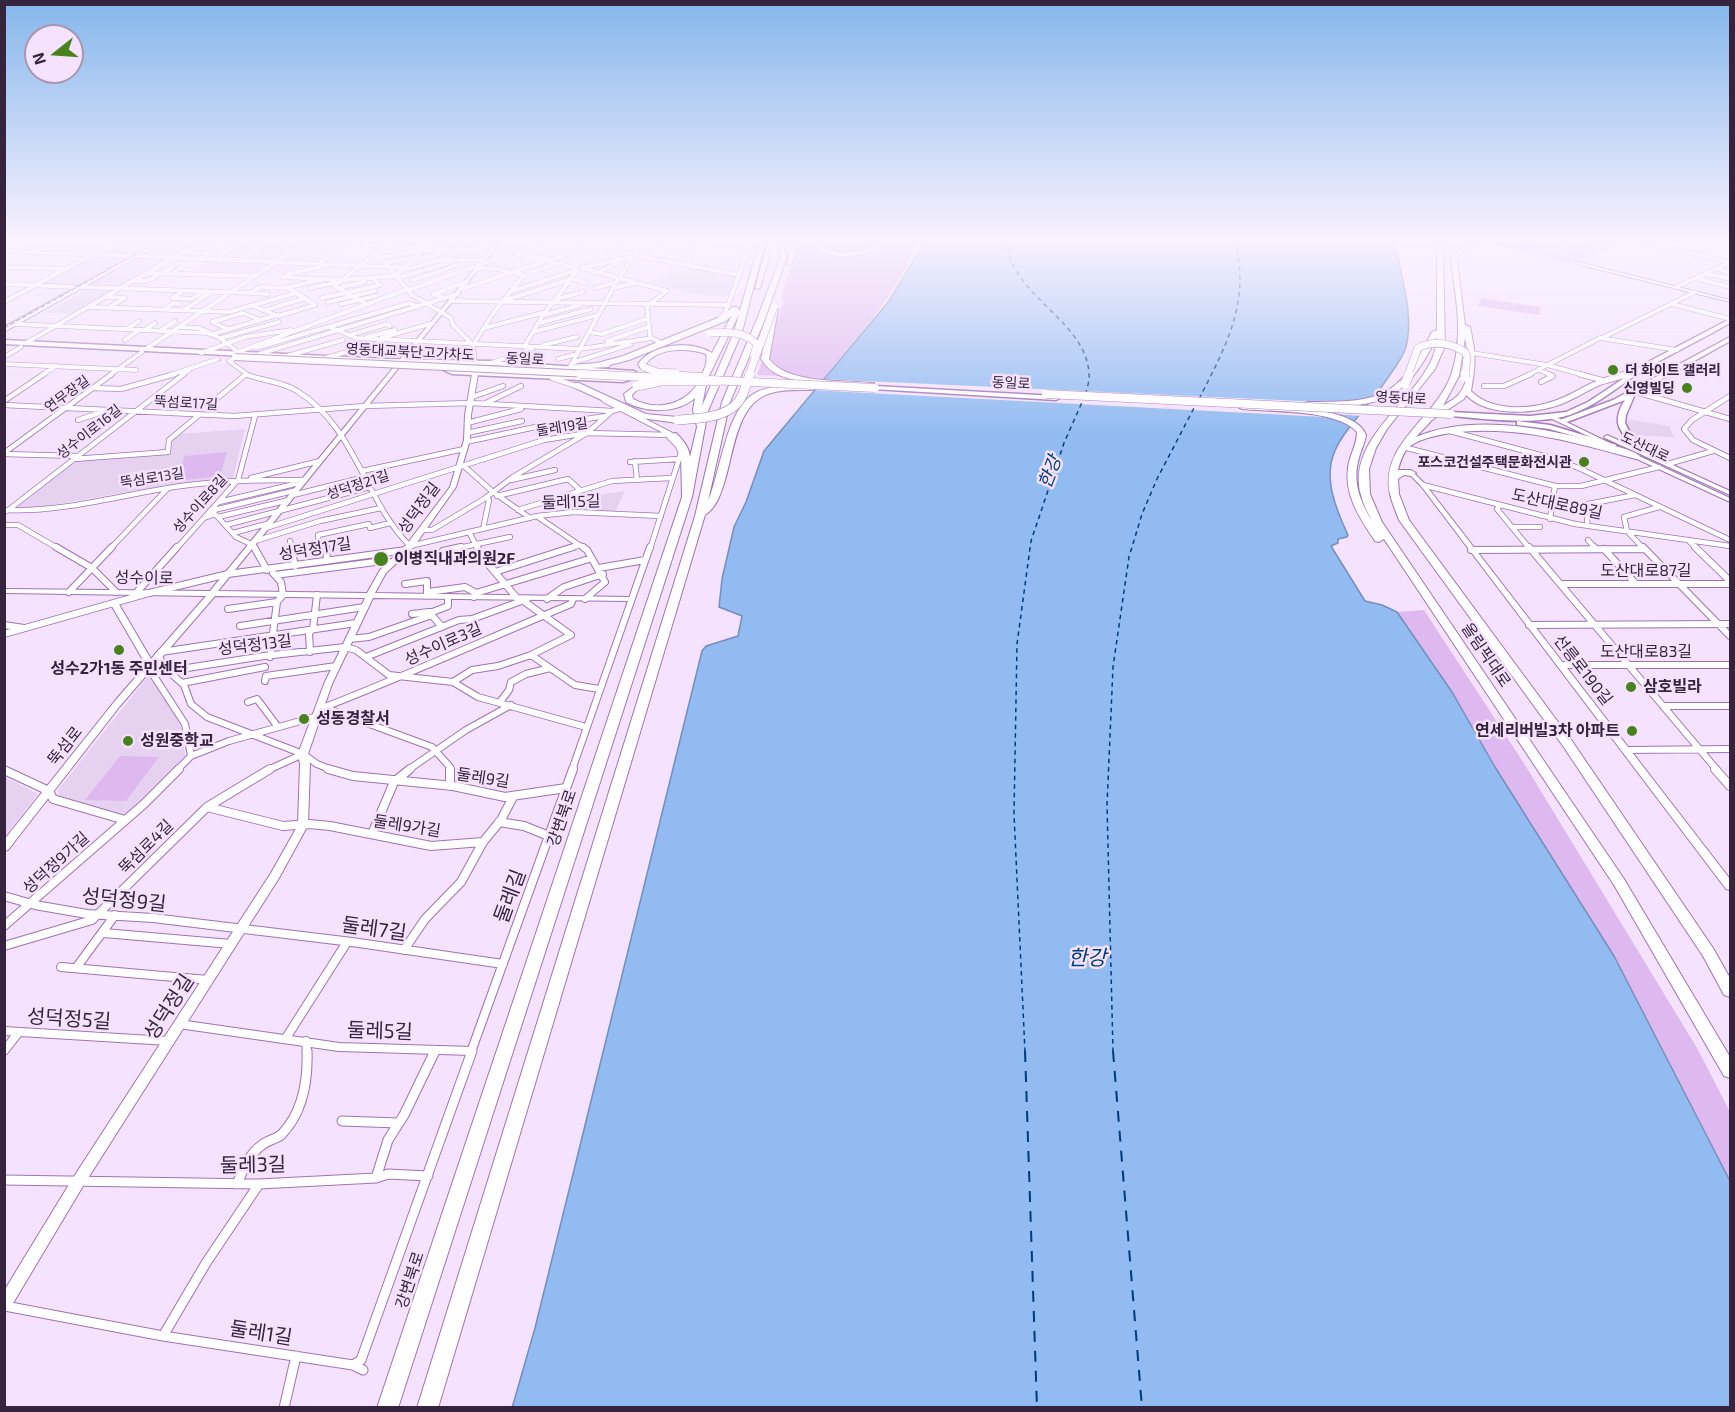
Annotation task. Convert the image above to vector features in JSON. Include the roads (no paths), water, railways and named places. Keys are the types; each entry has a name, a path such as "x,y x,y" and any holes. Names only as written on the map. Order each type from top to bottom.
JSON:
{"highway":[{"path":"599,365 626,358 718,321 732,313 737,305"},
{"path":"700,432 696,410 700,386 734,318 738,305"},
{"name":"강변북로","path":"387,1407 687,497 710,394 738,332 745,305"},
{"path":"738,332 752,305"},
{"path":"752,336 759,305"},
{"path":"427,1407 700,516 712,471 720,420 731,387 767,305"},
{"name":"올림픽대로","path":"1440,305 1441,346 1437,356 1372,446 1364,471 1366,496 1372,515 1619,882 1731,1071"},
{"name":"올림픽대로","path":"1459,305 1461,352 1454,378 1431,417 1402,446 1392,484 1396,502 1404,520 1568,744 1708,952 1731,991"},
{"path":"774,307 765,359 771,369 792,377 875,387"},
{"path":"576,386 644,416 677,420 713,415 736,404 743,395 774,307"},
{"path":"1431,417 1461,398 1467,387 1472,353 1460,309"},
{"path":"1259,404 1363,401 1391,394 1405,384 1425,357 1440,324"},
{"path":"571,365 599,365 630,359 683,339 710,333 738,334 753,340 757,347 747,373 731,387"},
{"path":"1405,384 1418,348 1431,343 1449,345 1465,351 1467,357 1465,377 1456,401"},
{"path":"710,365 709,353 683,348 662,351 648,356 642,362 644,367 657,372 718,379"},
{"path":"1467,387 1471,397 1484,403 1518,409 1552,404 1605,381 1644,368"},
{"path":"700,386 686,401 659,407 641,405 629,400 627,394 637,386 661,381 718,379"},
{"path":"700,516 714,500 741,415 753,398 786,388 875,387"},
{"path":"1242,407 1323,414 1346,420 1361,432 1352,474 1353,491 1364,518 1401,569 1427,597"},
{"path":"1402,446 1428,435 1474,427 1527,430 1599,444 1636,456"},
{"path":"671,436 681,442 686,451 687,497"},
{"path":"1397,461 1411,473"},
{"path":"1393,477 1402,472 1411,473"}],"main road":[{"path":"5,324 39,305"},
{"path":"4,330 50,305"},
{"name":"뚝섬로","path":"4,848 150,664 213,593 448,305"},
{"name":"영동대로","path":"1046,395 1242,407 1559,418 1731,320"},
{"name":"영동대로","path":"1046,395 1259,404 1493,420 1559,418 1605,406 1731,339"},
{"name":"동일로","path":"4,344 1046,395"},
{"path":"198,354 218,359 236,356 397,368 446,370 481,367 616,375"},
{"name":"동일로","path":"236,356 260,354 403,360 481,367 571,365 634,373 631,378 623,380 548,378"},
{"path":"481,367 548,378"},
{"name":"성덕정길","path":"4,1305 78,1182 241,930 303,825 305,764 303,754 336,666 369,596 392,563 408,548 453,487 461,464 472,400 481,367"},
{"path":"1635,392 1622,408 1623,428 1635,444 1652,457"},
{"path":"1527,417 1587,404"},
{"name":"도산대로","path":"1559,418 1731,500"},
{"name":"도산대로","path":"1559,418 1731,493"},
{"path":"1493,420 1550,427 1612,445"},
{"name":"선릉로190길","path":"1411,473 1423,485 1730,885"},
{"name":"성수이로","path":"4,591 213,593 280,598 317,595 427,594 448,597 475,595 526,600 630,599"},
{"path":"114,603 150,664"}],"street":[{"path":"4,357 93,305"},
{"path":"109,308 114,305"},
{"path":"159,316 172,305"},
{"path":"184,310 192,305"},
{"name":"연무장길","path":"4,453 144,351 212,305"},
{"path":"90,307 229,312 249,305"},
{"path":"253,305 277,315"},
{"path":"265,311 284,305"},
{"path":"15,324 213,334 315,305"},
{"path":"364,305 295,330 236,356 230,363 240,374 294,388 325,410 343,434 390,523 400,530 408,548"},
{"path":"405,305 256,349 260,354 426,305"},
{"path":"414,305 418,307"},
{"path":"430,305 451,318 453,325 472,345 481,367"},
{"path":"472,345 500,305"},
{"path":"524,347 552,305"},
{"path":"483,328 581,305"},
{"path":"571,365 603,305"},
{"path":"648,305 647,319 652,338"},
{"path":"719,305 728,305"},
{"path":"718,321 728,305"},
{"path":"1484,386 1510,384 1670,305"},
{"path":"1675,305 1731,320"},
{"path":"307,307 317,310"},
{"path":"145,315 154,309"},
{"path":"538,323 591,309"},
{"path":"228,329 212,322 243,313 260,320"},
{"path":"288,313 296,316"},
{"path":"533,332 598,315"},
{"path":"368,316 375,319"},
{"path":"227,317 244,324"},
{"path":"589,332 602,334 647,319"},
{"path":"126,329 140,321"},
{"path":"160,331 175,321"},
{"path":"220,338 279,322"},
{"path":"125,340 155,323"},
{"path":"375,339 433,323"},
{"path":"349,335 387,324 390,326"},
{"path":"179,327 200,328 213,334 227,343 236,356"},
{"path":"330,327 361,339 536,347 579,352"},
{"path":"616,344 607,341 648,327"},
{"path":"198,354 227,343 278,330 295,330"},
{"path":"361,339 395,330"},
{"path":"536,347 577,337"},
{"path":"558,359 579,352 652,338 663,344"},
{"path":"1600,338 1677,350"},
{"name":"동일로","path":"287,356 343,340"},
{"name":"동일로","path":"325,358 389,340"},
{"path":"571,365 637,341"},
{"name":"동일로","path":"481,367 536,347"},
{"path":"1472,353 1547,365 1605,381"},
{"path":"93,388 121,388 189,370 218,359"},
{"path":"4,364 136,370"},
{"path":"4,403 56,366"},
{"name":"성수이로16길","path":"6,511 189,370"},
{"path":"1539,370 1553,376 1541,382"},
{"path":"214,401 245,375"},
{"path":"548,378 576,386 671,436 681,453 679,459 633,462 637,480"},
{"path":"472,400 502,386"},
{"path":"483,404 521,386"},
{"path":"1635,392 1731,419"},
{"path":"1731,396 1684,429 1693,440 1731,458"},
{"path":"472,400 483,404 528,407 612,411 619,409"},
{"name":"뚝섬로17길","path":"4,403 200,415 255,416 365,406 472,400"},
{"path":"466,437 528,407"},
{"path":"78,420 112,409"},
{"path":"495,494 507,481 587,434 612,411"},
{"path":"4,453 76,457 168,452 169,440 200,415"},
{"name":"성수이로8길","path":"136,593 218,502 242,480 255,416"},
{"path":"466,437 607,416"},
{"path":"466,437 522,422"},
{"path":"1449,430 1555,459 1608,481 1731,540"},
{"name":"둘레19길","path":"460,467 544,440 587,434 671,436"},
{"name":"성덕정길","path":"362,471 466,437"},
{"path":"1402,446 1555,486 1574,487 1608,481 1659,467"},
{"path":"1668,464 1713,451"},
{"name":"둘레길","path":"358,1367 566,788 679,459"},
{"path":"242,480 320,461"},
{"path":"460,467 530,518"},
{"name":"성덕정21길","path":"268,525 460,467"},
{"path":"507,481 555,470"},
{"path":"218,517 365,477"},
{"path":"422,530 432,530 486,497 495,494 568,478 580,490"},
{"path":"518,510 612,481 671,478"},
{"name":"뚝섬로13길","path":"6,511 45,509 169,488 242,480 304,481"},
{"path":"218,502 304,481"},
{"name":"도산대로89길","path":"1423,485 1550,519 1731,546"},
{"path":"1550,519 1555,486"},
{"path":"226,525 370,487"},
{"path":"69,592 169,488"},
{"path":"210,511 293,495"},
{"path":"1587,525 1588,504 1635,495"},
{"path":"483,529 489,500 486,497"},
{"path":"1499,506 1497,509 1731,786"},
{"path":"254,543 320,521 381,507"},
{"path":"1660,507 1624,517 1627,531 1731,636"},
{"name":"둘레15길","path":"408,548 537,516 574,512 661,516"},
{"path":"204,518 215,514 233,533 254,543 269,570 281,582 270,657"},
{"path":"537,516 587,550 589,559 603,574 605,582 585,599"},
{"path":"327,561 326,544 318,545 318,535 369,524 370,528 390,523"},
{"path":"4,525 18,525 92,568 116,592"},
{"path":"233,533 268,525"},
{"path":"1512,527 1540,527"},
{"path":"469,532 482,557 517,598"},
{"path":"442,550 510,537"},
{"path":"1587,540 1596,549"},
{"path":"1688,540 1731,583"},
{"path":"290,541 295,566"},
{"path":"1559,543 1565,549"},
{"path":"495,572 580,545"},
{"name":"성덕정17길","path":"228,574 269,570 408,548"},
{"path":"1604,549 1636,584"},
{"path":"1471,550 1645,549"},
{"path":"405,584 427,581 427,594 465,587 475,595 589,559"},
{"path":"599,568 645,560"},
{"path":"275,575 383,561 392,563"},
{"path":"4,634 149,593 228,574"},
{"path":"547,599 549,594 603,574"},
{"name":"도산대로87길","path":"1562,584 1731,583"},
{"path":"310,652 309,633 313,629 317,595"},
{"path":"347,643 431,614 448,606 448,597"},
{"name":"성수이로","path":"228,609 280,598"},
{"name":"성수이로3길","path":"320,710 405,676 456,651 545,616 571,604 573,599"},
{"path":"366,657 442,627 526,600 571,635 531,656 462,673 453,682"},
{"path":"240,626 364,607"},
{"path":"412,615 431,614"},
{"path":"431,614 442,627"},
{"path":"160,654 356,622"},
{"path":"1529,625 1731,624"},
{"path":"4,625 25,628"},
{"path":"347,643 389,675 453,682 478,697 586,727"},
{"name":"성덕정13길","path":"168,671 310,652 347,643"},
{"name":"둘레9길","path":"160,654 168,671 182,683 191,704 207,717 303,754 311,763 394,782 450,786 513,797 566,788"},
{"path":"531,656 575,685 599,689"},
{"path":"150,664 152,673 185,724 191,756 251,734 278,727 320,710 436,750 450,767 450,786"},
{"name":"도산대로83길","path":"1561,665 1731,665"},
{"path":"265,681 266,676 336,666"},
{"path":"182,683 265,668"},
{"path":"500,702 512,682 526,674 550,668"},
{"path":"248,702 257,699 278,727"},
{"path":"372,834 394,782 436,750 511,705"},
{"path":"1663,706 1731,706"},
{"path":"1626,750 1731,749"},
{"name":"뚝섬로4길","path":"4,946 92,920 207,807 276,765 303,754"},
{"name":"성덕정9가길","path":"4,926 125,820 191,756"},
{"name":"성덕정9가길","path":"4,770 49,791 53,799 125,820"},
{"path":"404,950 425,919 461,882 483,842 499,822 513,797"},
{"name":"둘레9가길","path":"207,807 283,826 330,826 436,846 483,842"},
{"path":"499,822 524,826 549,836"},
{"name":"성덕정9길","path":"4,896 97,914 153,918 241,930"},
{"path":"76,968 104,933 115,915"},
{"name":"둘레7길","path":"241,930 503,964"},
{"path":"104,933 232,944"},
{"path":"286,1038 347,942"},
{"path":"61,967 208,980"},
{"name":"둘레5길","path":"179,1024 339,1047 472,1051"},
{"name":"성덕정5길","path":"4,1031 168,1041"},
{"path":"4,1051 19,1032"},
{"path":"237,1184 252,1156 265,1143 282,1134 300,1102 308,1075 306,1041"},
{"path":"376,1178 381,1158 435,1050"},
{"path":"342,1121 398,1123"},
{"name":"둘레3길","path":"4,1180 259,1184 376,1178 388,1174 428,1176"},
{"path":"164,1336 206,1263 259,1184"},
{"name":"둘레1길","path":"4,1305 164,1336 358,1367"},
{"path":"284,1407 296,1356"}],"water":[{"name":"한강","path":"886,305 1407,305 1408,335 1402,356 1343,436 1335,451 1330,467 1331,485 1348,535 1338,539 1338,543 1331,546 1365,601 1397,612 1452,692 1495,767 1614,956 1730,1181 1730,1407 512,1408 535,1328 702,651 706,646 738,636 742,616 719,607 722,579 734,527 746,502 764,451"}],"railway":[{"path":"4,328 45,305"}],"place":[{"name":"더 화이트 갤러리","path":"1613,370"},
{"name":"신영빌딩","path":"1687,388"},
{"name":"포스코건설주택문화전시관","path":"1584,462"},
{"name":"이병직내과의원2F","path":"381,559"},
{"name":"성수2가1동 주민센터","path":"119,650"},
{"name":"삼호빌라","path":"1631,687"},
{"name":"성동경찰서","path":"304,719"},
{"name":"연세리버빌3차 아파트","path":"1632,731"},
{"name":"성원중학교","path":"128,741"}]}
